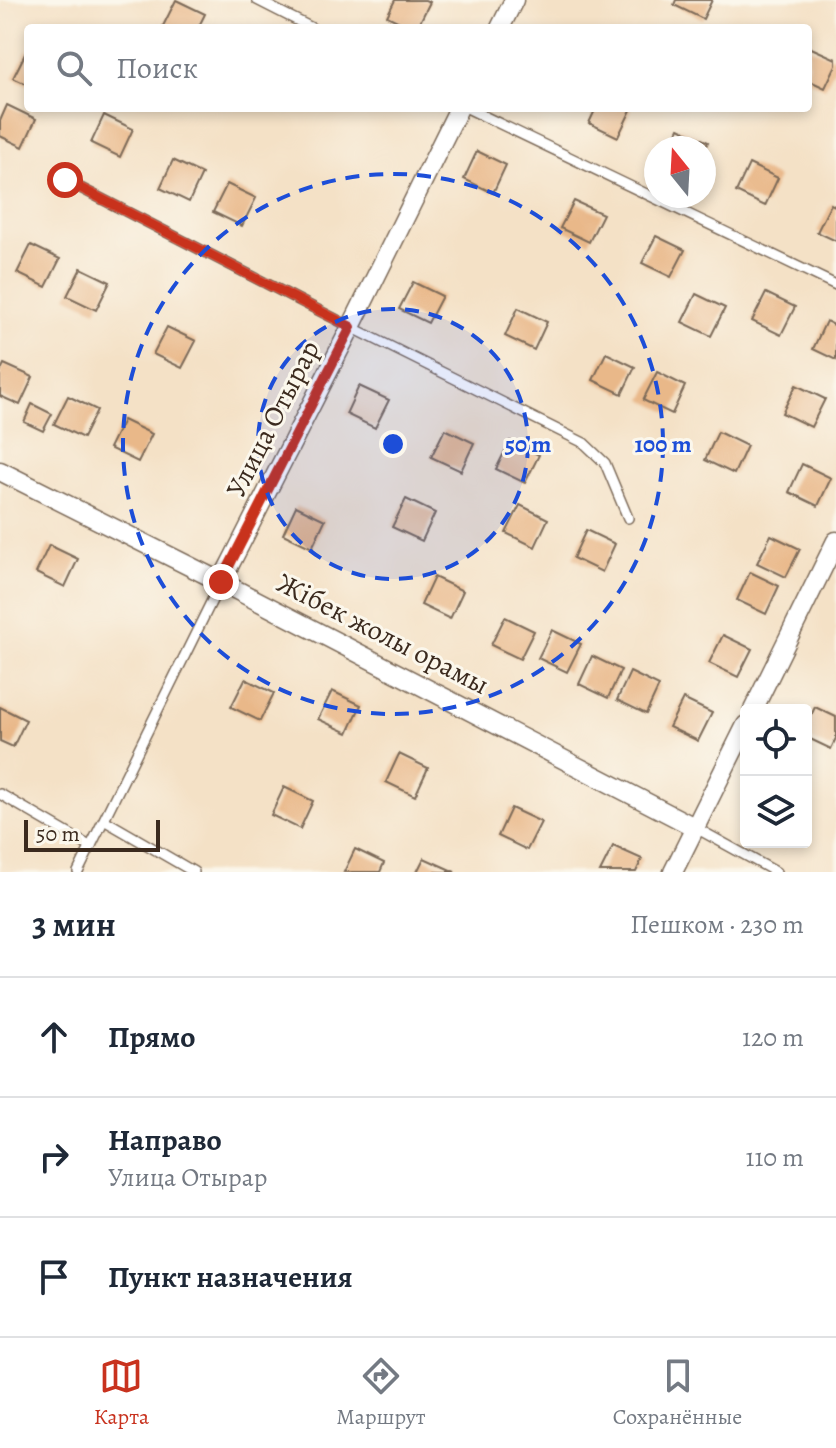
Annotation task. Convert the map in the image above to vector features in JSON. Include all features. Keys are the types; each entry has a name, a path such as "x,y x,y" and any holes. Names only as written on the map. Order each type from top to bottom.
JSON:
{"street":[{"path":"502,24 514,0"},
{"name":"Улица Отырар","path":"221,582 457,112"},
{"name":"Жібек жолы орамы","path":"0,471 696,828"},
{"path":"756,704 836,541"},
{"path":"673,872 740,737"}],"lane":[{"path":"257,0 304,24"},
{"path":"475,112 836,285"},
{"path":"65,180 584,443 605,463 628,518"},
{"path":"78,872 221,582"},
{"path":"0,794 91,847"},
{"path":"104,820 194,872"},
{"path":"696,828 776,872"}],"building":[{"path":"176,0 205,14 200,24 164,24"},
{"path":"395,0 430,2 419,24 404,24 387,16"},
{"path":"676,0 712,0 703,19 674,5"},
{"path":"812,48 836,59 825,88 812,82"},
{"path":"24,56 24,83 13,78"},
{"path":"7,105 36,119 23,147 0,136 0,121"},
{"path":"594,112 630,112 618,137 589,123"},
{"path":"104,115 133,129 120,157 91,143"},
{"path":"679,128 696,136 675,136"},
{"path":"477,151 506,165 493,193 464,179"},
{"path":"173,160 202,174 189,202 160,188"},
{"path":"749,164 778,178 765,206 736,192"},
{"path":"227,184 256,198 242,226 213,212"},
{"path":"574,201 603,214 589,242 560,228"},
{"path":"831,204 836,207 836,241 817,232"},
{"path":"656,236 685,250 671,277 642,263"},
{"path":"31,245 60,259 46,287 17,273"},
{"path":"81,268 110,282 96,310 67,296"},
{"path":"413,282 442,296 428,323 399,309"},
{"path":"766,293 795,307 781,335 752,321"},
{"path":"696,294 725,308 711,336 682,322"},
{"path":"518,308 547,322 534,350 505,336"},
{"path":"826,321 836,326 836,360 813,349"},
{"path":"167,327 196,341 182,368 153,354"},
{"path":"606,353 635,367 622,394 593,380"},
{"path":"4,364 33,377 20,405 0,396 0,372"},
{"path":"657,372 685,386 672,414 643,400"},
{"path":"796,385 825,399 811,427 782,413"},
{"path":"359,386 389,400 375,428 346,414"},
{"path":"68,396 97,410 83,438 54,424"},
{"path":"32,404 52,414 43,431 24,422"},
{"path":"123,420 152,434 138,462 109,448"},
{"path":"445,429 474,443 461,471 431,457"},
{"path":"718,432 747,446 734,474 705,460"},
{"path":"510,441 539,455 525,483 496,469"},
{"path":"802,464 831,478 818,506 789,492"},
{"path":"406,499 435,513 422,541 392,527"},
{"path":"520,505 548,519 535,547 506,533"},
{"path":"296,506 325,520 312,548 283,534"},
{"path":"586,530 615,544 602,572 573,558"},
{"path":"771,535 800,549 786,577 757,563"},
{"path":"49,545 78,559 65,587 36,573"},
{"path":"750,572 779,586 766,614 737,600"},
{"path":"434,577 463,591 450,619 421,605"},
{"path":"505,617 534,631 520,659 491,645"},
{"path":"552,630 581,644 567,672 538,658"},
{"path":"723,635 752,649 738,677 709,663"},
{"path":"592,656 621,670 608,698 579,684"},
{"path":"630,672 659,686 646,714 617,700"},
{"path":"245,679 274,693 260,721 231,707"},
{"path":"332,691 361,705 348,733 318,719"},
{"path":"683,699 712,713 698,741 669,727"},
{"path":"0,707 26,720 13,747 0,741"},
{"path":"815,707 836,717 836,738 831,749 812,740 812,713"},
{"path":"399,754 428,768 415,796 386,782"},
{"path":"284,787 313,801 300,829 271,815"},
{"path":"511,808 541,822 527,850 498,836"},
{"path":"613,846 642,859 636,872 600,872"},
{"path":"355,849 384,863 380,872 344,872"},
{"path":"424,858 455,872 417,872"}],"route":[{"path":"65,180 351,327 221,582"}]}
